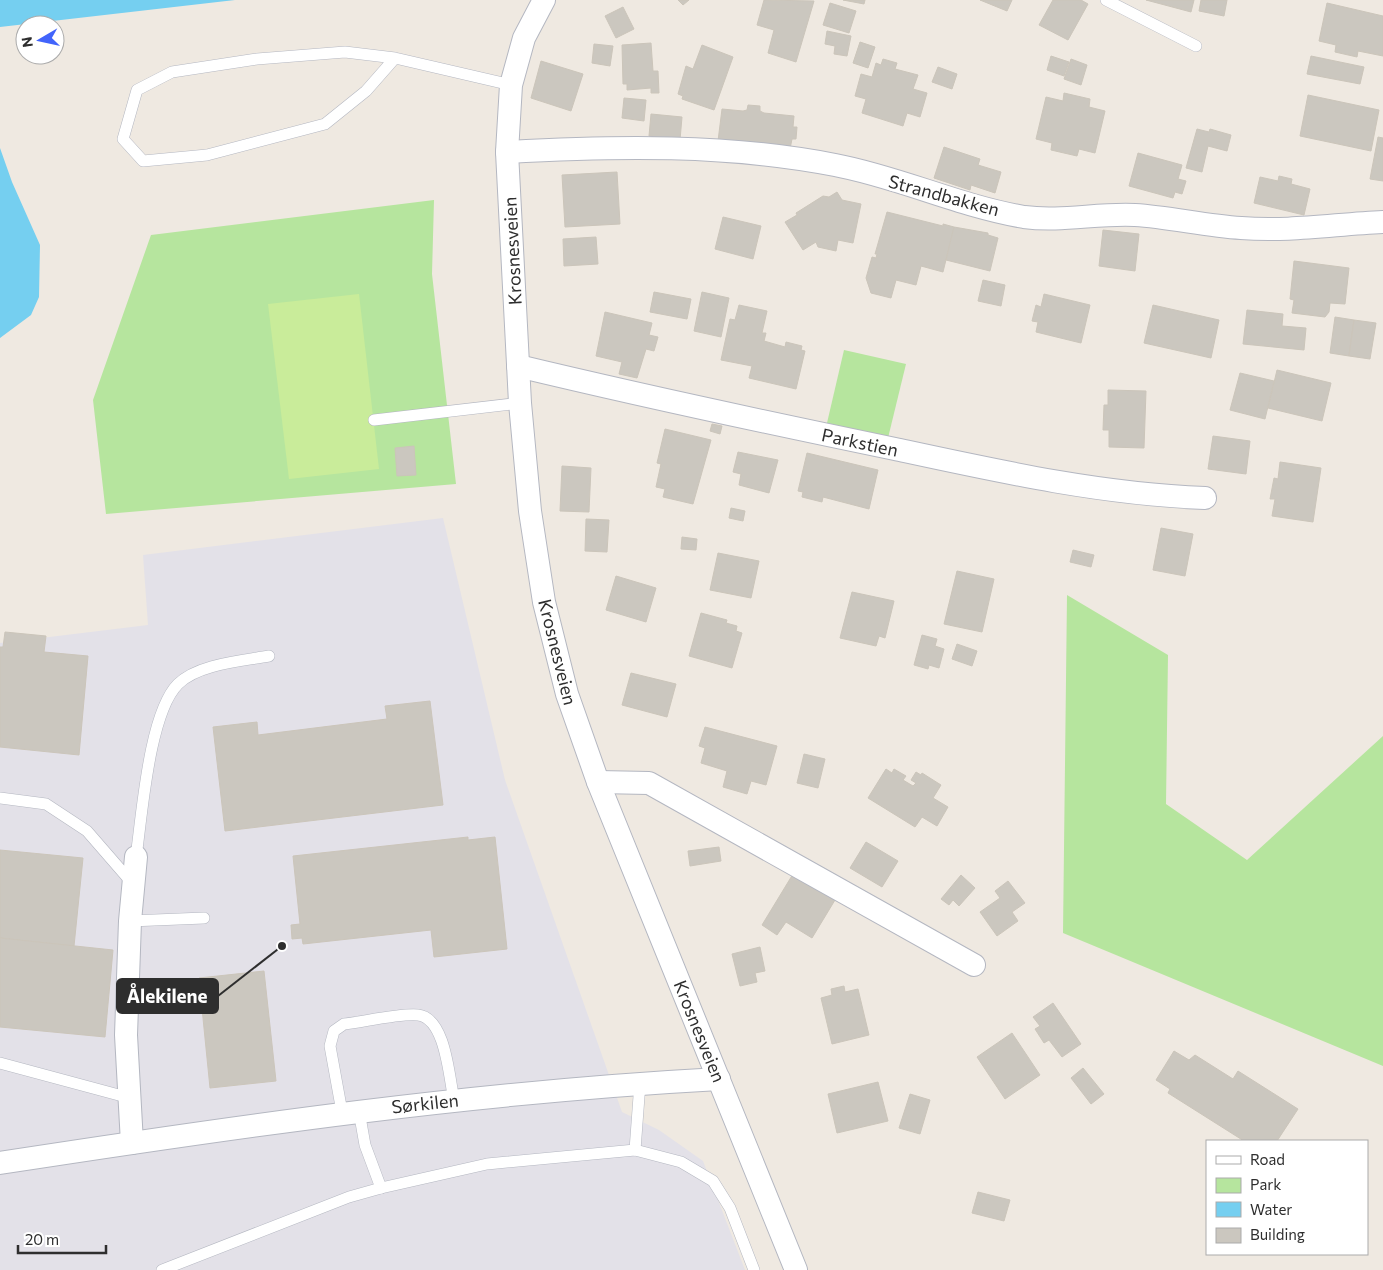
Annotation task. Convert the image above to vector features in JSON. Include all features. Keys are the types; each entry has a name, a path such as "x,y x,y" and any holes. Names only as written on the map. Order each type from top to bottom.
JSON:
{"street":[{"name":"Krosnesveien","path":"544,0 524,38 511,85 507,152 520,403 530,512 544,602 567,694 598,782 796,1270"},
{"name":"Strandbakken","path":"507,152 598,147 676,148 751,154 836,165 954,199 1032,217 1059,219 1135,215 1259,229 1383,222"},
{"name":"Parkstien","path":"518,366 697,408 977,468 1158,496 1205,498"},
{"path":"598,782 648,784 974,965"},
{"path":"132,1143 126,1036 130,922 136,857"},
{"name":"Sørkilen","path":"0,1163 351,1111 454,1100 719,1079"}],"lane":[{"path":"1106,0 1196,46"},
{"path":"395,58 366,91 325,124 207,155 143,162 123,139 137,90 172,72 257,59 345,52 395,58 511,85"},
{"path":"374,420 520,403"},
{"path":"136,857 155,731 165,703 178,684 205,668 269,656"},
{"path":"0,798 46,804 87,831 133,885"},
{"path":"130,922 204,918"},
{"path":"381,1188 351,1111 330,1046 334,1031 344,1024 418,1015 430,1020 441,1036 454,1100"},
{"path":"0,1063 130,1098"},
{"path":"635,1150 640,1084"},
{"path":"162,1270 349,1198 381,1188 486,1164 635,1150 681,1162 713,1181 730,1208 754,1270"}],"shaded area":[{"path":"443,518 505,780 622,1112 659,1130 703,1161 745,1270 0,1270 0,643 148,625 143,555"}],"green space":[{"path":"434,200 432,274 456,484 106,514 93,400 151,235"},
{"path":"359,294 379,469 289,479 268,304"},
{"path":"844,350 906,364 888,438 827,423"},
{"path":"1067,595 1168,655 1166,804 1247,860 1383,736 1383,1066 1063,933"}],"water":[{"path":"0,0 235,0 65,20 65,15 15,15 15,25 0,27"},
{"path":"0,148 12,182 40,245 39,297 31,315 0,338"}],"building":[{"path":"678,0 689,0 683,5"},
{"path":"764,0 814,1 796,62 768,53 774,30 757,25"},
{"path":"843,0 865,0 864,4"},
{"path":"980,0 1012,0 1007,11"},
{"path":"1053,0 1081,0 1088,4 1068,40 1039,25"},
{"path":"1146,0 1194,0 1191,12"},
{"path":"1201,0 1227,0 1224,16 1199,11"},
{"path":"830,3 856,11 849,33 823,25"},
{"path":"1327,3 1383,16 1383,56 1358,51 1357,57 1335,52 1336,45 1319,41"},
{"path":"623,7 634,29 616,38 605,16"},
{"path":"827,31 851,36 847,56 834,54 835,46 825,44"},
{"path":"860,42 875,47 868,68 853,63"},
{"path":"651,43 653,71 658,71 659,93 651,93 651,88 627,90 627,84 623,84 622,45"},
{"path":"594,44 613,46 610,66 592,63"},
{"path":"702,45 733,57 714,110 682,99 683,96 678,94 686,66 693,69"},
{"path":"1051,56 1069,62 1064,76 1047,70"},
{"path":"1311,56 1364,67 1360,84 1307,74"},
{"path":"883,59 897,63 895,69 918,75 913,89 927,93 920,117 907,113 903,126 862,113 866,99 855,96 861,74 872,77 876,63 881,65"},
{"path":"1071,59 1087,65 1081,85 1064,79"},
{"path":"541,61 583,74 571,111 531,98"},
{"path":"938,67 957,74 952,89 932,82"},
{"path":"1064,93 1090,99 1089,107 1105,111 1095,153 1079,149 1077,156 1051,150 1052,143 1036,139 1046,97 1063,101"},
{"path":"1308,95 1379,110 1371,151 1300,136"},
{"path":"624,98 646,100 644,121 622,118"},
{"path":"748,105 760,106 760,111 764,113 794,116 793,127 797,127 796,139 792,139 790,149 718,141 722,109 743,111 747,110"},
{"path":"651,114 682,117 680,140 649,136"},
{"path":"1197,129 1209,132 1210,129 1231,135 1227,151 1208,146 1202,172 1186,168"},
{"path":"1378,137 1383,138 1383,181 1370,179"},
{"path":"944,147 980,159 978,165 1001,172 995,193 971,185 970,190 934,178"},
{"path":"1138,153 1182,165 1178,179 1186,181 1182,194 1175,192 1173,198 1129,186"},
{"path":"617,172 620,224 565,227 562,175"},
{"path":"1279,176 1292,179 1291,184 1310,189 1304,215 1254,203 1260,177 1278,181"},
{"path":"837,192 842,200 861,204 853,243 838,240 836,251 818,247 816,242 803,250 785,222 823,196 829,197"},
{"path":"887,212 954,227 943,272 921,266 916,285 896,280 891,298 871,293 866,278 872,257 876,258 877,254 875,254"},
{"path":"723,217 761,226 753,259 715,249"},
{"path":"954,227 988,233 988,235 998,238 990,271 946,260"},
{"path":"1103,230 1139,234 1135,271 1099,266"},
{"path":"596,237 598,264 564,266 563,239"},
{"path":"1294,261 1349,268 1345,304 1330,303 1329,312 1325,317 1292,313 1294,300 1290,299"},
{"path":"983,280 1005,285 1001,306 978,301"},
{"path":"654,292 691,299 687,319 650,312"},
{"path":"702,292 729,298 721,337 694,331"},
{"path":"1044,294 1090,305 1081,343 1036,332 1038,322 1032,321 1036,305 1041,307"},
{"path":"739,305 767,311 762,333 766,333 764,341 785,347 786,342 802,346 801,350 805,351 796,389 749,378 752,366 721,360 730,319 735,320"},
{"path":"1153,305 1219,320 1211,358 1144,343"},
{"path":"1247,310 1283,314 1282,326 1306,328 1304,350 1243,344"},
{"path":"605,312 652,323 649,335 658,337 654,351 646,349 637,378 619,374 622,362 596,356"},
{"path":"1335,317 1354,320 1349,356 1330,353"},
{"path":"1354,320 1376,323 1370,359 1349,356"},
{"path":"1277,370 1331,383 1322,421 1268,408"},
{"path":"1240,373 1274,381 1265,419 1230,410"},
{"path":"1108,390 1146,391 1144,448 1109,447 1109,430 1103,430 1104,405 1108,405"},
{"path":"712,424 722,426 720,434 710,431"},
{"path":"665,429 711,440 693,504 663,497 665,489 656,487 661,464 657,463"},
{"path":"1213,436 1250,441 1246,474 1208,469"},
{"path":"414,446 416,475 397,476 395,448"},
{"path":"738,452 778,460 769,493 739,485 741,474 733,472"},
{"path":"807,453 878,470 869,509 823,497 822,502 802,497 803,492 798,491"},
{"path":"1280,462 1321,468 1313,522 1272,516 1275,499 1270,499 1274,478 1278,479"},
{"path":"562,466 591,468 589,512 560,511"},
{"path":"731,508 745,511 743,521 729,518"},
{"path":"586,519 609,520 607,552 585,551"},
{"path":"1161,528 1193,534 1185,576 1153,570"},
{"path":"682,537 697,539 696,550 681,549"},
{"path":"1073,550 1094,555 1091,567 1070,562"},
{"path":"718,553 759,561 751,598 710,590"},
{"path":"957,571 994,579 982,632 944,624"},
{"path":"616,576 656,588 646,622 606,610"},
{"path":"852,592 894,601 885,638 879,636 876,646 840,638"},
{"path":"701,613 727,620 726,623 737,626 736,631 742,633 732,668 689,656"},
{"path":"5,632 46,636 44,652 88,656 79,755 0,747 0,647 3,647"},
{"path":"922,635 937,639 935,646 944,649 939,668 929,665 928,669 914,665"},
{"path":"957,644 977,651 972,666 952,659"},
{"path":"631,673 676,684 667,717 622,705"},
{"path":"430,701 443,805 225,831 213,727 257,722 258,735 387,719 385,706"},
{"path":"705,727 777,746 766,785 751,781 747,794 723,787 727,771 701,763 705,748 699,746"},
{"path":"804,754 825,759 818,788 797,783"},
{"path":"886,769 892,773 894,769 906,776 903,780 913,786 916,783 911,780 916,772 921,775 922,773 941,785 933,798 948,807 937,826 922,817 915,827 868,798"},
{"path":"468,837 468,840 495,837 507,949 434,957 431,930 303,944 302,938 292,939 291,925 300,924 293,856"},
{"path":"866,842 898,861 882,887 850,868"},
{"path":"719,847 721,861 690,866 688,851"},
{"path":"0,850 83,858 74,946 0,938"},
{"path":"793,874 835,900 812,938 786,922 777,935 762,925"},
{"path":"961,875 975,888 959,906 953,900 949,905 941,899"},
{"path":"1008,881 1025,903 1012,912 1018,921 997,936 980,912 1000,898 995,891"},
{"path":"0,938 113,950 105,1037 0,1027"},
{"path":"760,947 765,971 755,973 757,982 740,986 732,954"},
{"path":"264,971 276,1081 210,1088 199,978"},
{"path":"844,986 845,992 858,989 869,1035 832,1044 821,998 832,995 831,989"},
{"path":"1053,1003 1081,1044 1062,1057 1049,1040 1044,1043 1035,1029 1040,1026 1033,1017"},
{"path":"1012,1033 1040,1075 1005,1099 977,1057"},
{"path":"1174,1051 1189,1060 1195,1055 1233,1079 1238,1071 1298,1109 1278,1140 1242,1140 1168,1093 1170,1089 1156,1080"},
{"path":"1083,1068 1104,1094 1091,1104 1071,1078"},
{"path":"878,1082 888,1121 837,1133 828,1094"},
{"path":"910,1094 930,1100 920,1134 899,1128"},
{"path":"978,1192 1010,1200 1004,1221 972,1213"}],"place":[{"name":"Ålekilene","path":"282,946"}]}
